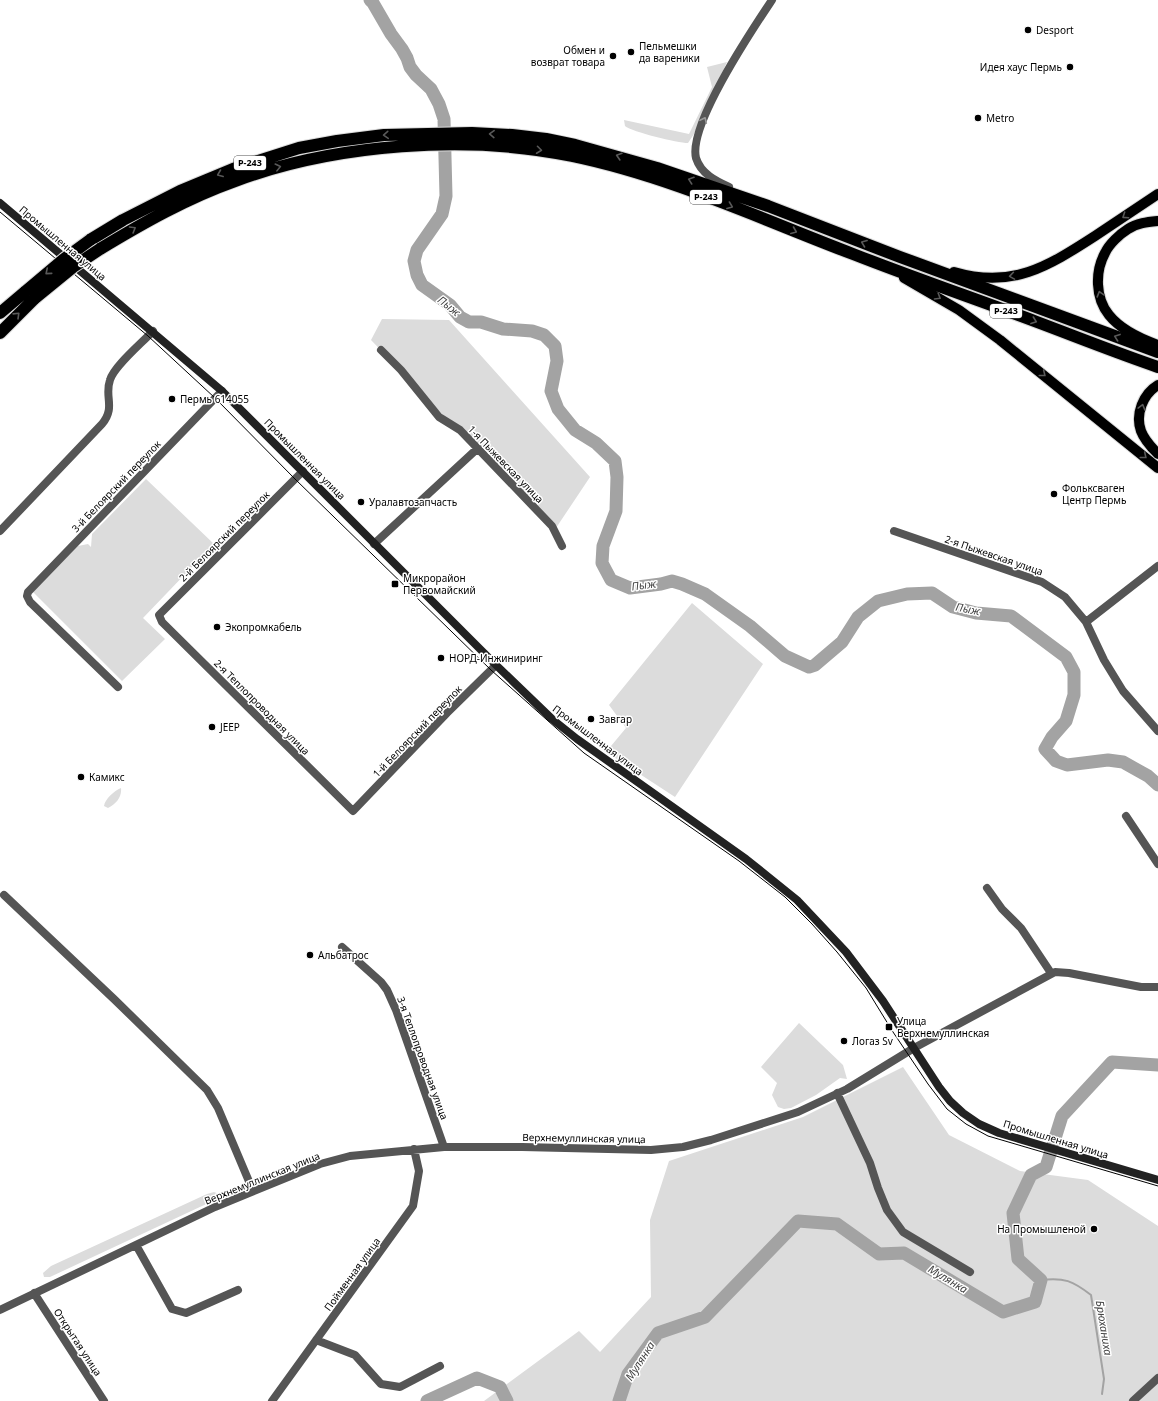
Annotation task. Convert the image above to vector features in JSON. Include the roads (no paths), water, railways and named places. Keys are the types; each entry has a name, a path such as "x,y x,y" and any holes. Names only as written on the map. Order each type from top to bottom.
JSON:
{"highway":[{"name":"Р-243","path":"0,333 30,294 90,240 123,220 180,191 233,169 299,148 336,141 384,135 425,139 472,139 512,135 546,139 597,150 657,168 768,206 900,257 1158,352"},
{"name":"Р-243","path":"0,313 143,223 234,181 271,169 337,154 397,146 425,139"},
{"name":"Р-243","path":"472,139 511,147 544,151 601,163 653,178 714,200 853,255 1158,367"}],"main road":[{"path":"900,257 976,277 995,278 1027,274 1056,261 1158,194"},
{"path":"1158,221 1144,223 1129,228 1116,239 1105,253 1100,268 1098,287 1108,315 1143,340 1158,345"},
{"path":"853,255 910,281 959,310 1000,340 1158,468"},
{"path":"1158,385 1148,393 1141,405 1139,420 1141,432 1158,454"}],"street":[{"path":"768,206 715,181 705,173 696,158 695,145 700,128 721,82 772,0"},
{"name":"Промышленная улица","path":"0,203 222,391 303,470 374,544 552,719 577,739 746,859 797,900 846,952 883,1001 939,1087 964,1114 979,1124 1020,1140 1158,1180"},
{"path":"0,531 102,424 109,413 108,387 112,374 153,331"},
{"name":"1-я Пыжевская улица","path":"381,350 401,370 440,417 460,430 552,526 562,546"},
{"name":"3-й Белоярский переулок","path":"118,687 30,602 27,596 30,590 222,391"},
{"path":"374,544 478,448"},
{"name":"2-й Белоярский переулок","path":"159,616 303,470"},
{"name":"2-я Пыжевская улица","path":"894,531 1042,582 1065,597 1086,622 1104,660 1123,691 1158,731"},
{"path":"1086,622 1158,566"},
{"name":"2-я Теплопроводная улица","path":"159,616 162,622 353,810"},
{"name":"1-й Белоярский переулок","path":"353,810 496,665"},
{"path":"1126,816 1158,864"},
{"path":"987,888 1002,909 1020,928 1051,973"},
{"path":"4,895 207,1090 218,1108 253,1191"},
{"name":"3-я Теплопроводная улица","path":"342,947 381,982 387,990 396,1010 444,1147"},
{"name":"Верхнемуллинская улица","path":"0,1310 253,1191 320,1164 337,1159 350,1156 444,1147 522,1146 651,1150 683,1147 711,1140 798,1112 860,1081 914,1048 1051,973 1069,972 1141,987 1158,987"},
{"path":"838,1093 870,1163 887,1210 902,1232 970,1272"},
{"name":"Пойменная улица","path":"272,1401 413,1206 419,1171 414,1149"},
{"path":"136,1245 172,1309 186,1313 238,1290"},
{"name":"Открытая улица","path":"34,1293 104,1401"},
{"path":"316,1340 354,1355 381,1384 400,1387 440,1366"},
{"path":"1133,1401 1158,1378"}],"waterway":[{"name":"Пыж","path":"370,0 402,49 410,67 431,89 439,104 444,119 446,196 442,214 417,250 414,261 417,275 422,285 450,305 460,317 469,322 481,322 503,329 532,331 544,335 555,346 557,361 551,391 558,409 575,430 596,443 615,461 617,477 616,511 603,546 602,563 611,580 630,588 672,581 705,594 750,626 785,656 809,667 815,665 842,642 858,617 878,601 907,594 932,593 953,607 976,613 1011,616 1066,657 1074,672 1074,695 1066,721 1052,737 1045,749 1056,761 1067,765 1108,760 1123,762 1148,776 1158,785"},
{"name":"Мулянка","path":"619,1401 628,1374 658,1333 705,1317 798,1221 837,1224 879,1254 904,1253 1003,1312 1035,1302 1041,1280 1018,1259 1013,1213 1031,1175 1046,1167 1062,1116 1112,1062 1158,1065"},
{"name":"Брюханиха","path":"1041,1280 1056,1279 1068,1281 1079,1286 1091,1295 1104,1379 1102,1394"},
{"name":"Мулянка","path":"427,1401 477,1378 500,1387 507,1401"}],"tram line":[{"path":"0,212 148,336 215,398 295,479 491,670 584,753 739,861 785,897 837,952 866,988 893,1032 928,1084 947,1109 966,1124 988,1136 1158,1186"}],"place":[{"name":"Desport","path":"1028,30"},
{"name":"Пельмешки да вареники","path":"631,52"},
{"name":"Обмен и возврат товара","path":"613,56"},
{"name":"Идея хаус Пермь","path":"1070,67"},
{"name":"Metro","path":"978,118"},
{"name":"Пермь 614055","path":"172,399"},
{"name":"Фольксваген Центр Пермь","path":"1054,494"},
{"name":"Уралавтозапчасть","path":"361,502"},
{"name":"Микрорайон Первомайский","path":"395,584"},
{"name":"Экопромкабель","path":"217,627"},
{"name":"НОРД-Инжиниринг","path":"441,658"},
{"name":"Завгар","path":"591,719"},
{"name":"JEEP","path":"212,727"},
{"name":"Камикс","path":"81,777"},
{"name":"Альбатрос","path":"310,955"},
{"name":"Улица Верхнемуллинская","path":"889,1027"},
{"name":"Логаз Sv","path":"844,1041"},
{"name":"На Промышленой","path":"1094,1229"}]}
